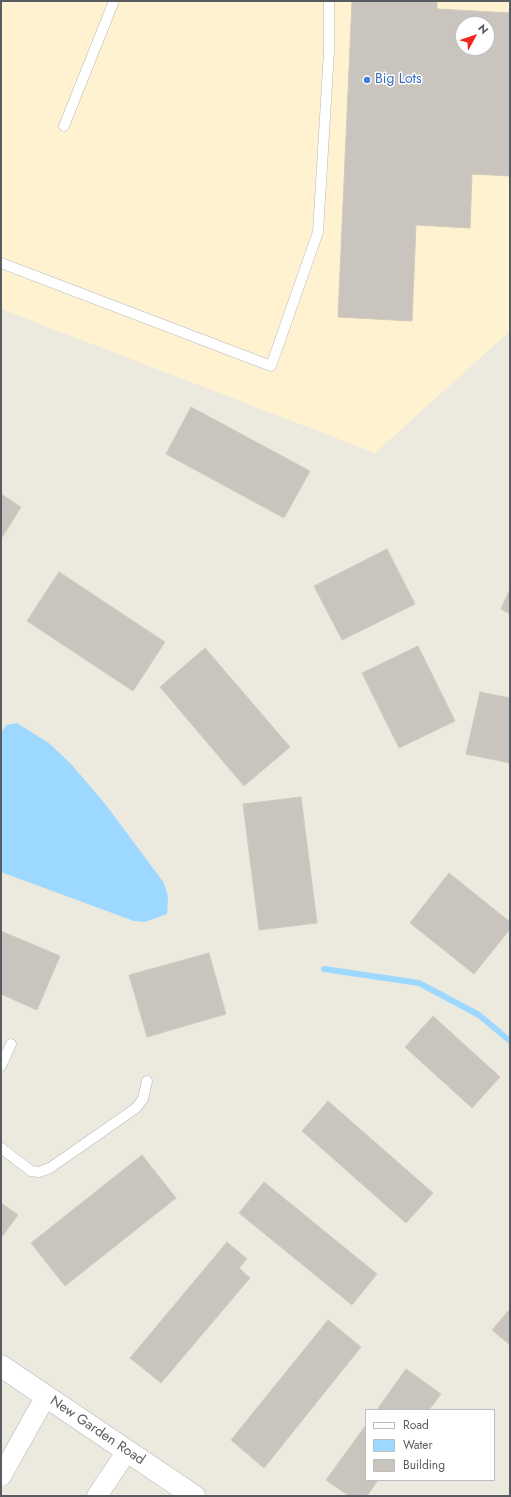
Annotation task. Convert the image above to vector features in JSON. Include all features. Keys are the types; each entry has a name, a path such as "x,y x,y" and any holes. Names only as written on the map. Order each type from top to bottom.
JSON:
{"street":[{"name":"New Garden Road","path":"1,1366 194,1496"},
{"path":"1,1476 46,1396"},
{"path":"96,1496 127,1451"}],"lane":[{"path":"64,126 114,1"},
{"path":"1,263 271,366 318,232 329,51 329,1"},
{"path":"1,1066 11,1044"},
{"path":"1,1148 31,1171 39,1172 50,1168 136,1108 144,1099 147,1081"}],"shaded area":[{"path":"1,1 510,1 510,331 375,453 1,309"}],"water":[{"path":"17,723 50,744 72,765 106,805 164,883 168,897 167,914 145,922 134,921 1,872 1,733 6,725"}],"building":[{"path":"352,1 437,1 437,9 510,13 510,176 472,174 470,228 416,225 412,321 338,317"},
{"path":"191,407 310,471 284,518 166,454"},
{"path":"1,494 21,507 1,539"},
{"path":"387,549 415,604 342,640 314,586"},
{"path":"59,572 165,642 133,691 27,621"},
{"path":"510,589 510,614 501,609"},
{"path":"418,646 455,721 399,748 362,673"},
{"path":"205,648 290,747 244,786 160,687"},
{"path":"480,692 510,698 510,763 466,754"},
{"path":"301,797 317,923 259,930 243,804"},
{"path":"449,873 510,922 510,929 474,974 410,923"},
{"path":"1,931 60,956 37,1010 1,994"},
{"path":"209,953 226,1014 147,1037 129,975"},
{"path":"433,1016 500,1077 472,1108 405,1047"},
{"path":"328,1101 433,1193 406,1223 302,1131"},
{"path":"142,1155 176,1198 65,1286 31,1243"},
{"path":"264,1182 377,1274 352,1305 239,1213"},
{"path":"1,1203 18,1215 1,1238"},
{"path":"227,1242 247,1259 239,1268 250,1278 161,1383 130,1358"},
{"path":"510,1309 510,1345 492,1330"},
{"path":"328,1320 361,1347 264,1468 231,1440"},
{"path":"406,1369 441,1394 430,1409 378,1409"},
{"path":"365,1426 365,1481 377,1481 367,1496 349,1496 326,1480"}],"waterway":[{"path":"324,969 419,983 479,1015 510,1041"}],"place":[{"name":"Big Lots","path":"367,80"}]}
